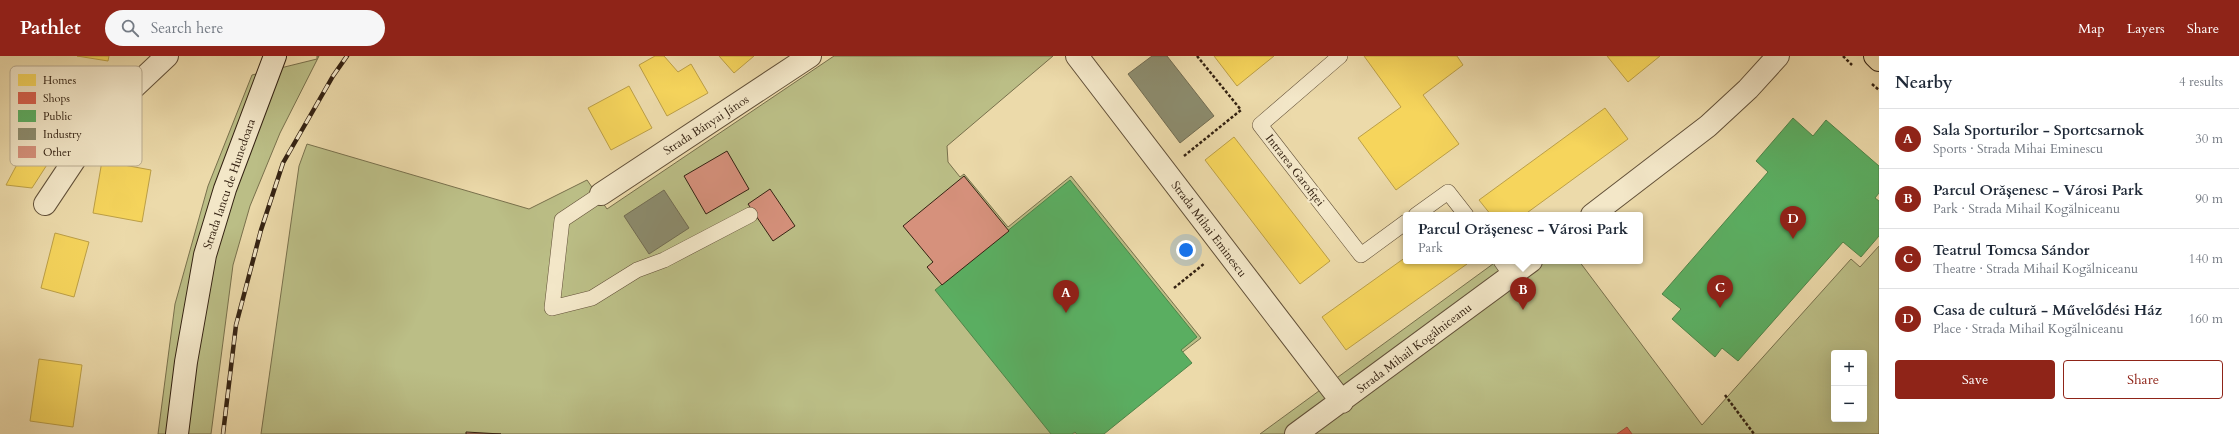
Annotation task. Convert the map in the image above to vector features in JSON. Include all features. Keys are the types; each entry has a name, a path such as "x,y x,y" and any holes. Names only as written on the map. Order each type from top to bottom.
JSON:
{"main road":[{"path":"1875,56 1879,60"}],"street":[{"path":"142,80 167,56"},
{"name":"Strada Iancu de Hunedoara","path":"177,434 186,362 205,255 225,189 275,56"},
{"name":"Strada Bányai János","path":"601,194 810,56"},
{"name":"Strada Mihai Eminescu","path":"1077,56 1342,402"},
{"path":"1596,212 1708,126 1748,89 1778,56"},
{"path":"45,204 70,166"},
{"name":"Strada Mihail Kogălniceanu","path":"1296,434 1342,402 1506,268 1520,264"}],"lane":[{"name":"Intrarea Garofiței","path":"1340,56 1260,125 1361,255 1403,224"},
{"path":"1420,212 1448,192 1464,212"},
{"path":"601,194 562,220 552,308 592,298 637,270 664,260 750,215"}],"path":[{"path":"1165,172 1240,110 1197,56"},
{"path":"1174,288 1224,248"},
{"path":"1725,395 1754,434"}],"green space":[{"path":"317,56 319,56 280,133 250,206 233,265 211,434 158,434 175,304 208,186 252,75 317,59"},
{"path":"834,56 1053,56 947,146 948,162 960,177 964,174 1008,227 1071,176 1201,338 1076,434 261,434 299,166 307,144 529,209 587,180 607,209"},
{"path":"1879,246 1879,434 1260,434 1493,264 1581,264 1702,425 1851,259 1860,267"}],"building: Homes":[{"path":"77,56 109,56 108,61"},
{"path":"655,56 664,56 678,72 691,64 708,93 667,116 639,65"},
{"path":"719,56 754,56 734,73"},
{"path":"1214,56 1274,56 1237,86"},
{"path":"1364,56 1457,56 1463,65 1423,95 1459,144 1396,190 1358,138 1401,107"},
{"path":"1607,56 1660,56 1628,82"},
{"path":"629,86 652,128 611,150 588,108"},
{"path":"1605,108 1628,139 1528,212 1489,212 1479,200"},
{"path":"1234,137 1330,261 1300,284 1205,160"},
{"path":"16,166 46,166 32,188 6,185"},
{"path":"101,166 129,166 151,170 142,222 93,213"},
{"path":"55,233 89,242 74,297 41,288"},
{"path":"1403,259 1403,264 1467,264 1346,350 1322,317"},
{"path":"39,359 82,365 73,427 30,421"}],"building: Shops":[{"path":"1627,427 1632,434 1617,434"}],"building: Public":[{"path":"1793,118 1813,136 1826,120 1879,166 1879,193 1875,198 1879,201 1879,236 1861,257 1843,242 1738,361 1722,348 1715,357 1672,319 1681,309 1662,294 1768,172 1756,161"},
{"path":"1070,180 1197,337 1181,350 1192,363 1104,434 1077,434 1075,432 1072,434 1051,434 935,290"}],"building: Industry":[{"path":"1152,56 1167,56 1214,116 1180,143 1128,74"},
{"path":"664,190 689,228 649,254 624,216"}],"building: Other":[{"path":"727,151 749,189 706,214 684,176"},
{"path":"964,176 1009,231 942,285 927,267 933,262 903,226"},
{"path":"770,189 795,226 773,241 748,204"},
{"path":"466,432 501,434 466,434"}],"railway":[{"path":"223,434 236,325 261,230 283,163 333,76 347,56"}],"place":[{"name":"Casa de cultură - Művelődési Ház","path":"1793,239"},
{"name":"Teatrul Tomcsa Sándor","path":"1720,308"},
{"name":"Parcul Orășenesc - Városi Park","path":"1523,310"},
{"name":"Sala Sporturilor - Sportcsarnok","path":"1066,313"}]}
